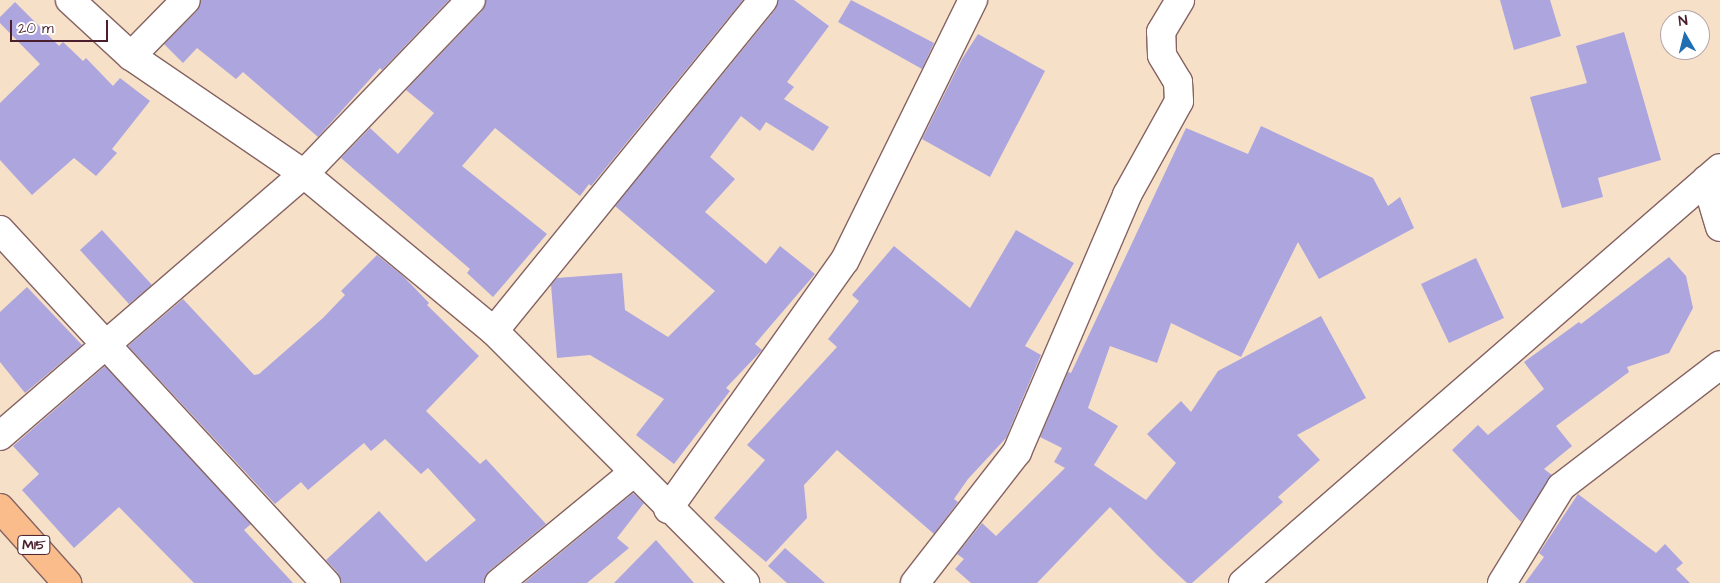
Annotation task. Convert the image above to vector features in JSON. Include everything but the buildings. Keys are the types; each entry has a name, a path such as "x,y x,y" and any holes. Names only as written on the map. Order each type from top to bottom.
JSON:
{"highway":[{"name":"M15","path":"0,508 67,583"}],"street":[{"path":"70,0 131,56 304,174 494,331 634,472 668,509 745,583"},
{"path":"131,56 186,0"},
{"path":"0,436 304,174 471,0"},
{"path":"494,331 763,0"},
{"path":"668,509 845,260 973,0"},
{"path":"915,583 1017,452 1127,195 1179,101 1178,82 1162,55 1161,32 1180,0"},
{"path":"1713,174 1720,227"},
{"path":"1243,583 1713,174"},
{"path":"0,230 326,583"},
{"path":"1502,583 1561,487 1720,365"},
{"path":"499,583 634,472"}]}
